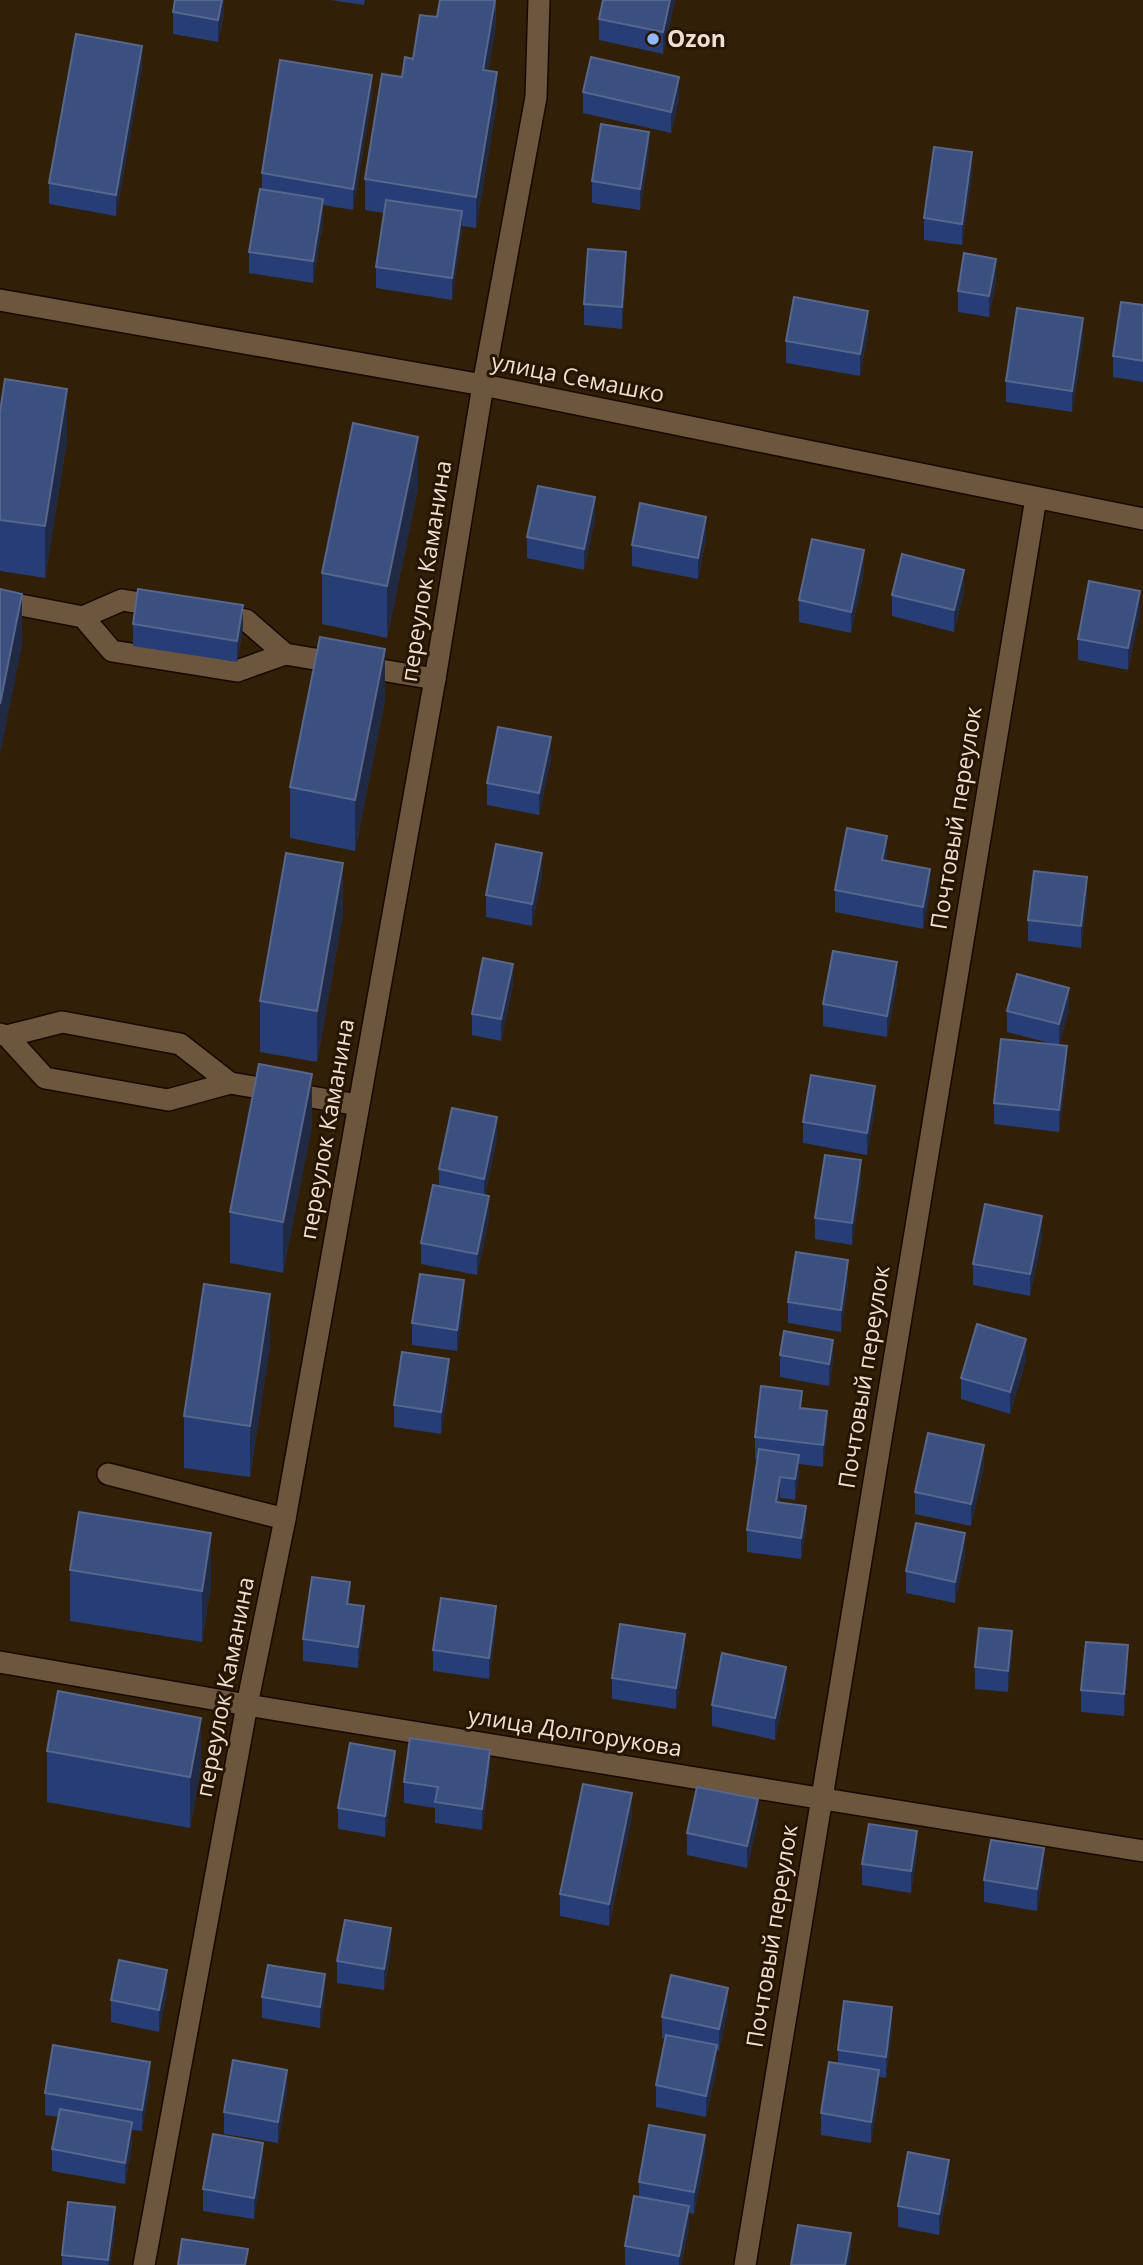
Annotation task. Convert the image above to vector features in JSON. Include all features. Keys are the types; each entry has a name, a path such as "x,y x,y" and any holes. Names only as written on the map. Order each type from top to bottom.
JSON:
{"street":[{"name":"переулок Каманина","path":"144,2265 247,1705 285,1519 435,678 483,385 536,97 539,0"},
{"name":"улица Семашко","path":"0,300 483,385 1143,519"},
{"name":"Почтовый переулок","path":"745,2265 1036,498"},
{"path":"0,601 83,617 122,600 246,620 285,654"},
{"path":"83,617 112,651 237,671 285,654 435,678"},
{"path":"4,1035 62,1022 180,1044 230,1083"},
{"path":"4,1035 45,1078 168,1100 230,1083 358,1105"},
{"path":"108,1474 285,1519"},
{"name":"улица Долгорукова","path":"0,1661 247,1705 1143,1851"}],"building":[{"path":"175,0 222,0 218,20 173,12"},
{"path":"440,0 495,0 483,70 497,72 476,197 365,179 382,74 402,77 405,57 413,59 420,15 437,17"},
{"path":"603,0 670,0 663,32 599,19"},
{"path":"76,34 142,46 116,195 49,183"},
{"path":"591,57 679,77 671,112 583,92"},
{"path":"280,60 372,75 353,189 262,173"},
{"path":"601,124 649,132 640,189 592,181"},
{"path":"934,147 972,152 962,224 924,218"},
{"path":"260,189 323,199 313,261 249,252"},
{"path":"386,200 462,211 452,278 376,267"},
{"path":"588,249 626,252 622,307 584,304"},
{"path":"964,253 996,259 989,296 958,291"},
{"path":"794,297 868,311 860,354 786,341"},
{"path":"1121,302 1143,305 1143,361 1113,356"},
{"path":"1017,308 1083,318 1072,391 1006,381"},
{"path":"5,379 67,389 45,526 0,520 0,412"},
{"path":"353,423 418,437 387,586 322,573"},
{"path":"538,486 595,497 584,549 527,537"},
{"path":"640,503 706,517 698,558 632,545"},
{"path":"812,539 864,550 851,612 799,600"},
{"path":"902,554 964,570 954,610 892,595"},
{"path":"1089,581 1140,591 1128,648 1078,639"},
{"path":"0,589 22,594 0,704"},
{"path":"138,589 243,605 237,641 133,624"},
{"path":"320,637 385,649 355,800 290,787"},
{"path":"498,727 551,737 539,793 487,783"},
{"path":"847,828 887,836 882,860 930,869 923,907 835,890"},
{"path":"496,844 542,853 532,904 486,895"},
{"path":"286,853 343,863 317,1011 260,1001"},
{"path":"1034,871 1087,877 1081,926 1028,920"},
{"path":"833,951 897,962 887,1016 823,1004"},
{"path":"483,958 513,964 501,1019 472,1014"},
{"path":"1017,974 1069,988 1059,1024 1007,1011"},
{"path":"1001,1039 1067,1046 1059,1110 994,1103"},
{"path":"259,1064 312,1074 283,1222 230,1212"},
{"path":"811,1075 875,1086 867,1133 803,1122"},
{"path":"452,1108 497,1117 484,1179 439,1169"},
{"path":"825,1155 861,1160 852,1223 815,1218"},
{"path":"433,1185 489,1196 477,1254 421,1243"},
{"path":"985,1204 1042,1216 1030,1274 973,1264"},
{"path":"796,1252 848,1260 841,1310 788,1302"},
{"path":"420,1274 464,1280 457,1330 412,1323"},
{"path":"204,1284 270,1294 250,1426 184,1416"},
{"path":"977,1324 1026,1339 1010,1392 961,1378"},
{"path":"784,1331 833,1340 829,1364 780,1355"},
{"path":"402,1352 449,1359 441,1412 394,1405"},
{"path":"761,1386 802,1391 800,1408 827,1411 823,1445 755,1437"},
{"path":"928,1433 984,1445 971,1504 915,1492"},
{"path":"759,1449 799,1455 795,1479 780,1477 776,1502 806,1506 801,1538 747,1530"},
{"path":"79,1512 211,1533 202,1591 70,1570"},
{"path":"916,1523 965,1533 955,1582 906,1571"},
{"path":"312,1577 350,1582 347,1604 364,1606 358,1647 303,1639"},
{"path":"441,1598 496,1606 489,1658 433,1650"},
{"path":"620,1624 685,1634 676,1688 612,1678"},
{"path":"979,1628 1012,1631 1008,1671 975,1667"},
{"path":"1086,1642 1128,1645 1124,1694 1081,1690"},
{"path":"722,1653 786,1667 775,1718 712,1705"},
{"path":"58,1691 201,1718 190,1777 47,1751"},
{"path":"410,1738 490,1750 482,1809 435,1802 438,1787 404,1782"},
{"path":"350,1743 395,1751 385,1816 338,1808"},
{"path":"583,1784 632,1793 609,1904 560,1894"},
{"path":"697,1787 758,1799 747,1846 687,1833"},
{"path":"869,1824 917,1831 911,1871 862,1864"},
{"path":"991,1840 1044,1848 1037,1889 984,1880"},
{"path":"345,1920 391,1928 384,1969 337,1961"},
{"path":"119,1960 167,1970 159,2010 111,2000"},
{"path":"268,1965 325,1974 320,2007 262,1997"},
{"path":"671,1975 728,1988 719,2029 662,2017"},
{"path":"844,2001 892,2007 886,2057 838,2050"},
{"path":"666,2035 717,2045 706,2096 656,2085"},
{"path":"53,2045 150,2062 142,2110 45,2093"},
{"path":"233,2060 287,2070 278,2122 224,2112"},
{"path":"829,2062 879,2070 871,2122 821,2113"},
{"path":"60,2109 132,2122 125,2163 52,2149"},
{"path":"649,2125 705,2135 694,2192 639,2182"},
{"path":"213,2134 263,2143 254,2198 203,2189"},
{"path":"908,2152 949,2160 939,2214 898,2206"},
{"path":"634,2196 689,2206 679,2256 625,2246"},
{"path":"68,2202 115,2207 108,2260 62,2255"},
{"path":"798,2225 851,2233 845,2265 791,2265"},
{"path":"182,2239 248,2249 245,2265 178,2265"}],"place":[{"name":"Ozon","path":"653,39"}]}
